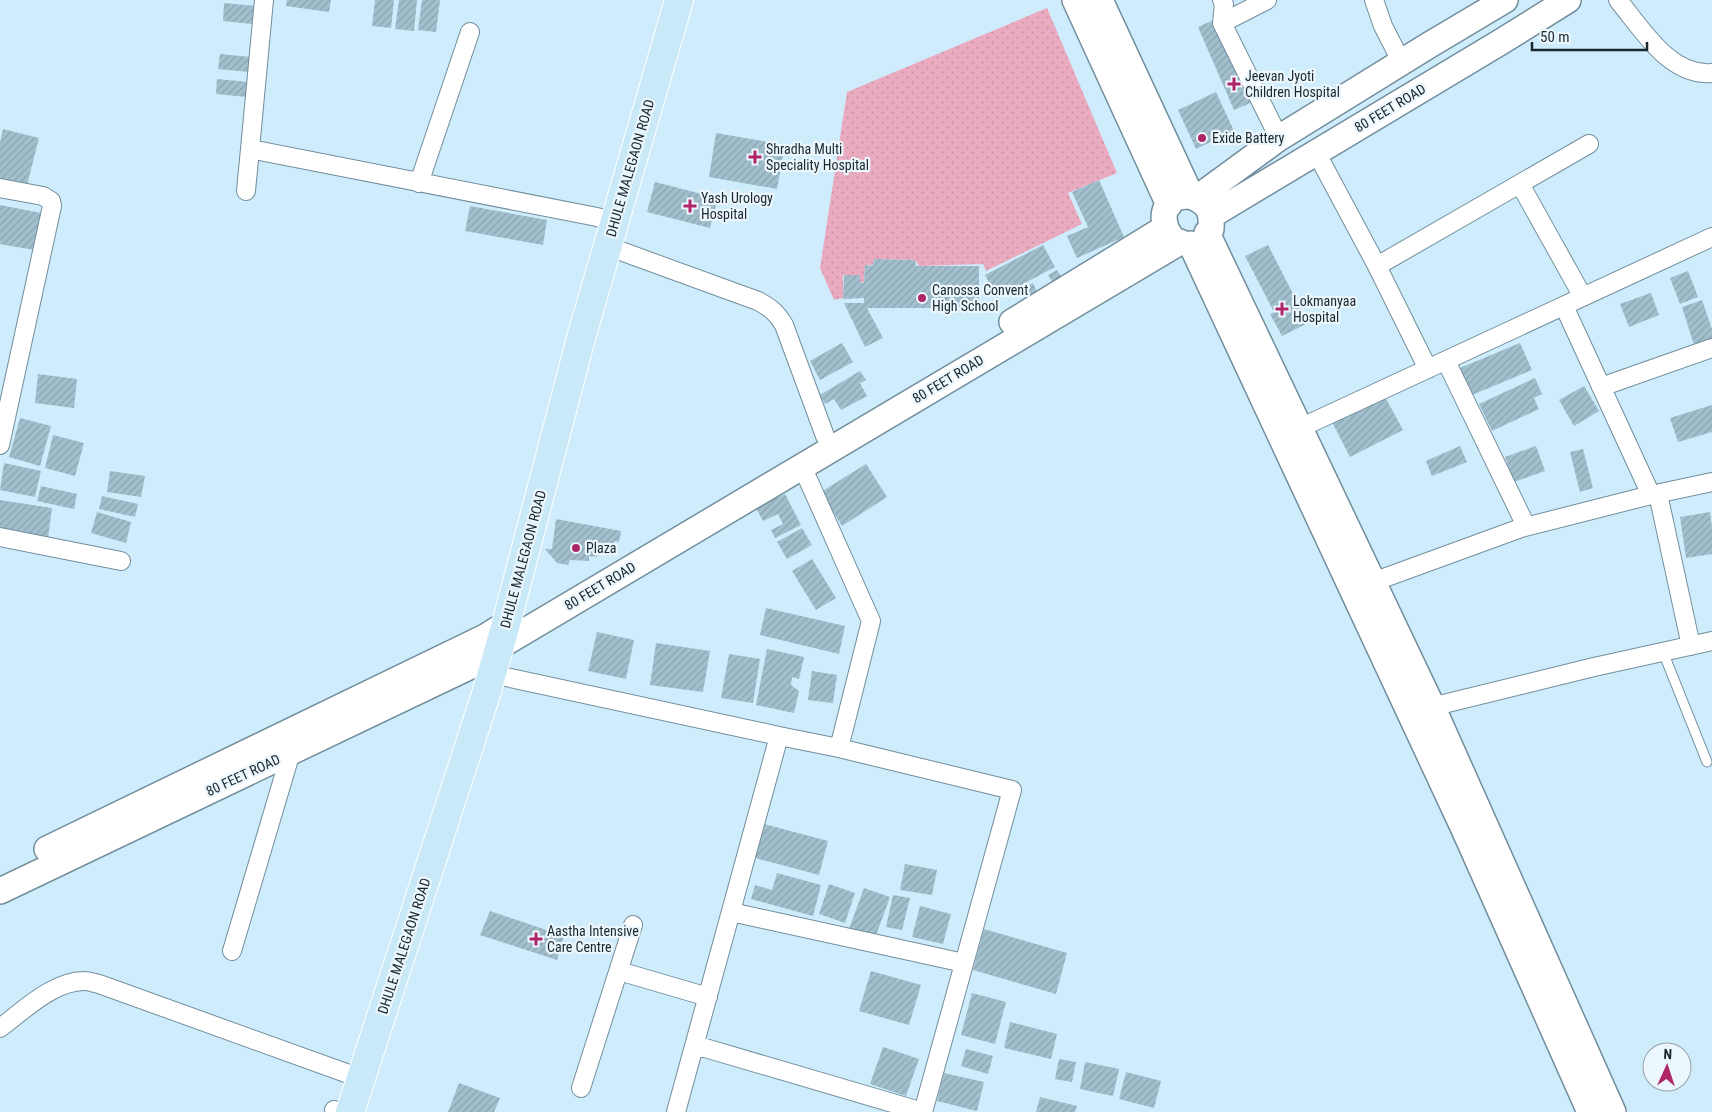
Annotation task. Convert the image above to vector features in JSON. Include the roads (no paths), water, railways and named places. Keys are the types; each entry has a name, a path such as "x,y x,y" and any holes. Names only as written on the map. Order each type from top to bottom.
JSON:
{"main road":[{"path":"606,229 662,0"},
{"name":"DHULE MALEGAON ROAD","path":"339,1111 484,669 497,636 581,338 606,229 679,0"},
{"path":"1075,0 1300,428 1373,582 1463,827 1590,1112"},
{"path":"1100,0 1189,220 1612,1112"},
{"name":"80 FEET ROAD","path":"0,872 497,636 802,466 1189,220 1279,138 1505,0"},
{"name":"80 FEET ROAD","path":"497,636 825,436 1189,220 1316,152 1568,0"},
{"path":"339,1111 346,1074 484,669"},
{"name":"80 FEET ROAD","path":"0,891 290,752 484,669"}],"street":[{"path":"246,191 264,0"},
{"path":"1222,0 1224,4 1222,23 1279,138"},
{"path":"1222,23 1266,0"},
{"path":"1374,0 1382,26 1402,62"},
{"path":"1618,0 1660,50 1674,63 1685,69 1704,74 1712,73"},
{"path":"419,184 470,32"},
{"path":"1377,266 1589,144"},
{"path":"250,149 419,184 606,229 758,301 771,308 778,315 784,326 825,436"},
{"path":"1316,152 1377,266 1428,369"},
{"path":"1520,184 1583,297"},
{"path":"0,188 43,196 51,201 52,206 0,444"},
{"path":"1300,428 1712,237"},
{"path":"1564,306 1601,388 1654,494 1691,646"},
{"path":"1601,388 1712,348"},
{"path":"1446,361 1526,526"},
{"path":"802,466 871,621 839,748"},
{"path":"1373,582 1526,526 1654,494 1712,482"},
{"path":"0,537 121,561"},
{"path":"1421,710 1712,641"},
{"path":"484,669 839,748 1012,790 923,1112 695,1045"},
{"path":"676,1112 779,736"},
{"path":"232,951 290,752"},
{"path":"731,912 964,963"},
{"path":"581,1088 633,925"},
{"path":"618,970 708,997"},
{"path":"0,1028 52,990 68,983 84,981 99,984 346,1074"}],"lane":[{"path":"1663,652 1707,762"}],"place":[{"name":"Jeevan Jyoti Children Hospital","path":"1234,84"},
{"name":"Exide Battery","path":"1202,138"},
{"name":"Shradha Multi Speciality Hospital","path":"755,157"},
{"name":"Yash Urology Hospital","path":"690,206"},
{"name":"Canossa Convent High School","path":"922,298"},
{"name":"Lokmanyaa Hospital","path":"1282,309"},
{"name":"Plaza","path":"576,548"},
{"name":"Aastha Intensive Care Centre","path":"536,939"}]}
